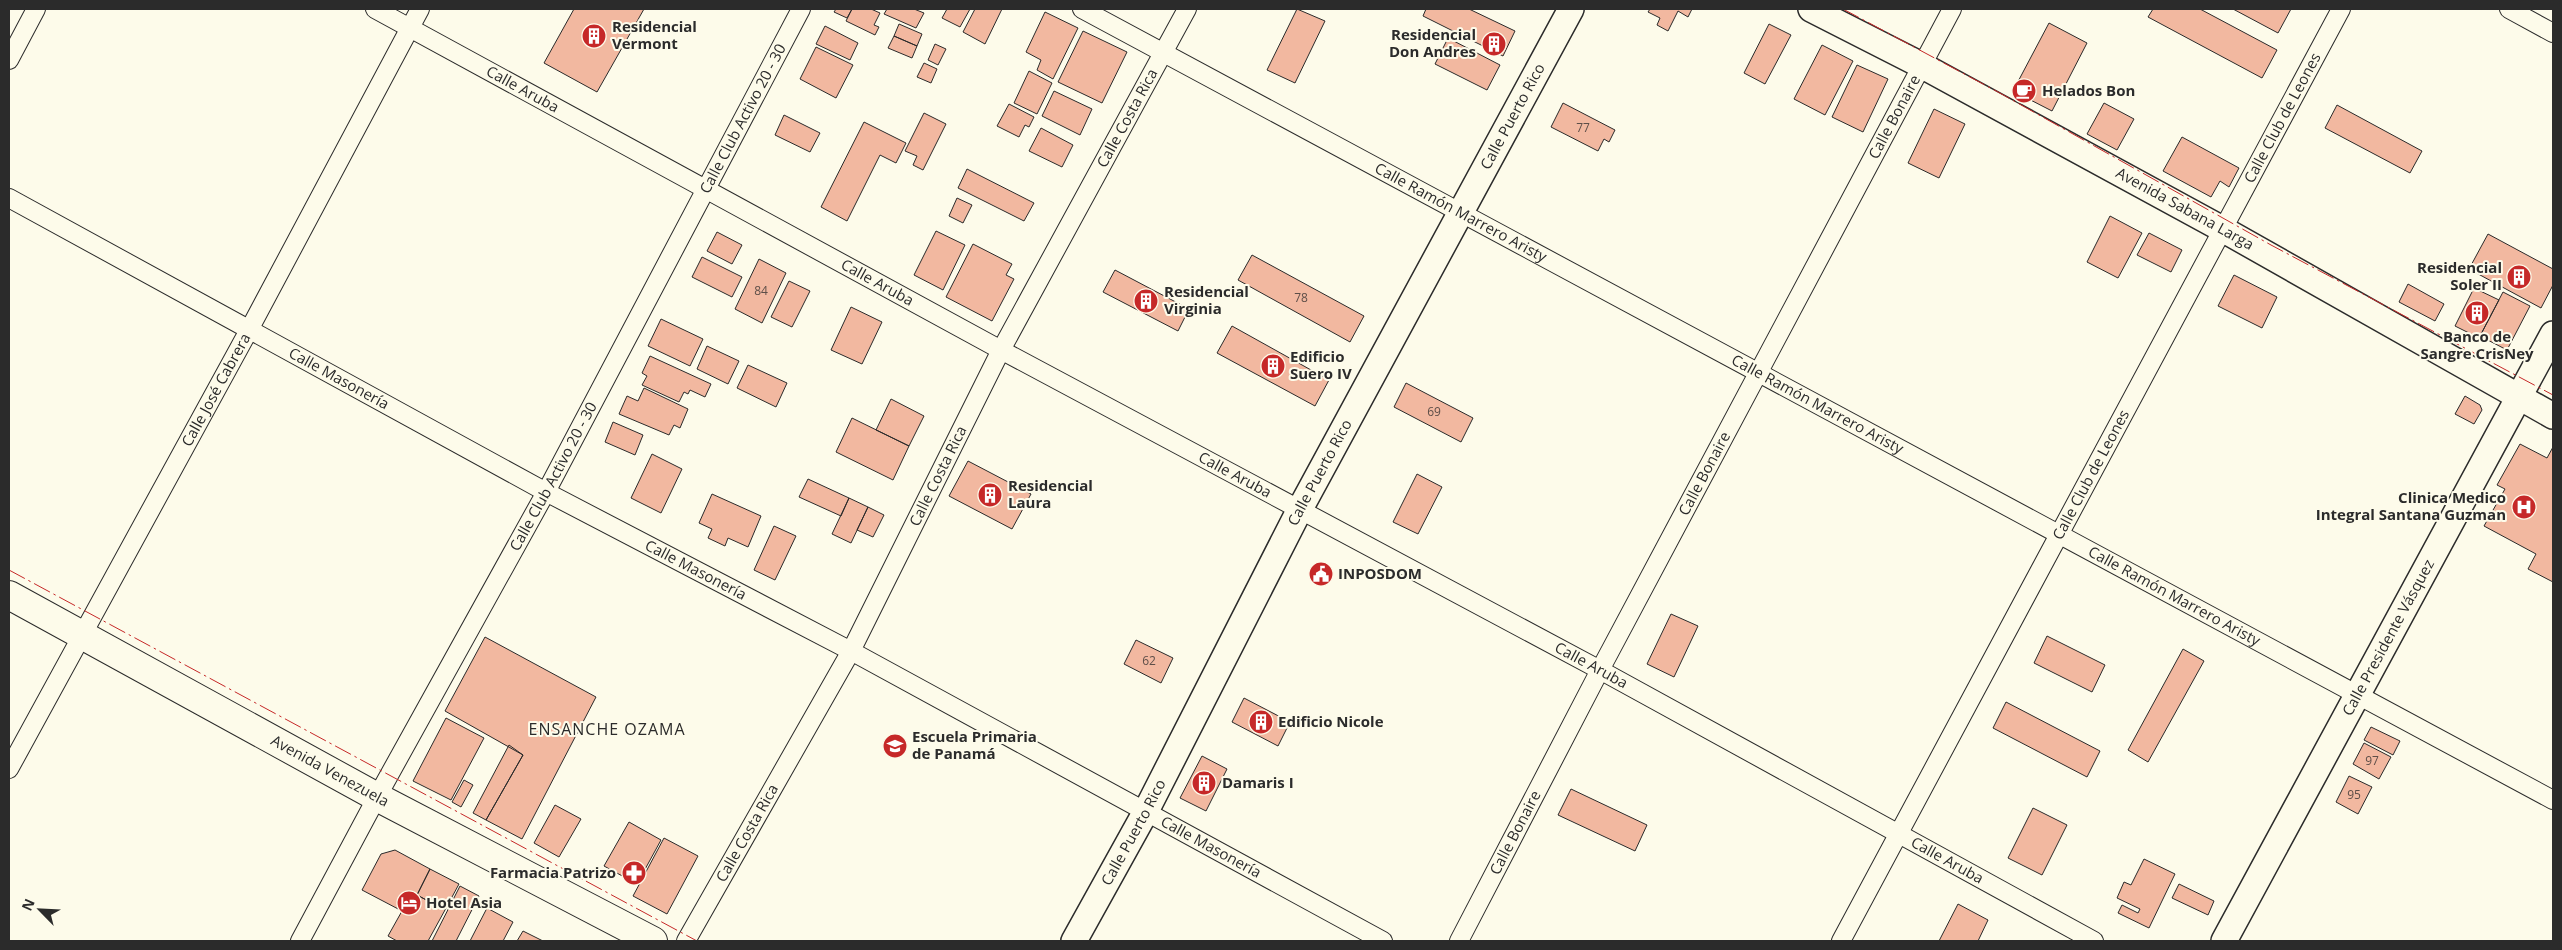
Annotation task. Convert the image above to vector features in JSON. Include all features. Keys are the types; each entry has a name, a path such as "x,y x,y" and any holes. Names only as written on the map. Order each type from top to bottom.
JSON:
{"main road":[{"name":"Avenida Venezuela","path":"9,595 377,797 654,941"}],"street":[{"path":"9,60 36,9"},
{"name":"Calle Aruba","path":"375,9 1001,350 1600,670 2094,941"},
{"name":"Calle José Cabrera","path":"9,769 249,330 420,9"},
{"name":"Calle Club Activo 20 - 30","path":"300,941 377,797 546,492 801,9"},
{"name":"Calle Ramón Marrero Aristy","path":"1082,9 1461,214 2059,532 2358,696 2553,800"},
{"name":"Calle Costa Rica","path":"686,941 850,650 1001,350 1187,9"},
{"name":"Calle Puerto Rico","path":"1074,941 1145,813 1300,509 1571,9"},
{"name":"Avenida Sabana Larga","path":"1811,9 1921,65 2224,230 2553,416"},
{"name":"Calle Bonaire","path":"1459,941 1600,670 1952,9"},
{"name":"Calle Club de Leones","path":"1841,941 2341,9"},
{"path":"2509,9 2553,33"},
{"name":"Calle Masonería","path":"9,198 546,492 850,650 1145,813 1383,941"},
{"name":"Calle Presidente Vásquez","path":"2224,941 2553,334"}],"building":[{"name":"Residencial Vermont","path":"574,9 644,9 597,92 544,63"},
{"path":"836,9 852,9 847,18 834,12"},
{"path":"852,9 871,9 880,13 874,25 879,27 875,35 846,21"},
{"path":"887,9 914,9 924,13 916,28 884,14"},
{"path":"947,9 970,9 960,27 942,18"},
{"path":"975,9 1002,9 985,44 963,32"},
{"path":"1297,9 1325,21 1295,83 1267,70"},
{"name":"Residencial Don Andres","path":"1426,9 1469,9 1515,31 1503,56 1423,16"},
{"path":"1650,9 1692,9 1688,17 1678,11 1668,31 1657,25 1660,18 1648,12"},
{"path":"2153,9 2200,9 2277,50 2262,78 2148,17"},
{"path":"2233,9 2291,9 2278,33"},
{"path":"1045,12 1078,28 1053,79 1037,70 1041,60 1026,52"},
{"path":"2049,23 2087,43 2052,111 2013,91"},
{"path":"899,24 922,34 917,46 894,36"},
{"path":"1769,24 1791,35 1765,84 1744,73"},
{"path":"825,26 858,43 850,60 816,44"},
{"path":"1083,31 1127,52 1102,103 1058,82"},
{"path":"894,36 917,46 912,58 888,48"},
{"path":"1448,38 1500,65 1487,90 1435,64"},
{"path":"935,44 946,49 938,65 928,60"},
{"path":"1822,45 1853,61 1825,115 1794,99"},
{"path":"816,47 853,65 836,98 800,79"},
{"path":"924,63 937,69 931,83 917,77"},
{"path":"1857,65 1888,79 1863,132 1832,117"},
{"path":"1029,71 1052,83 1037,114 1014,103"},
{"path":"1054,91 1092,109 1080,135 1042,116"},
{"path":"1563,103 1615,130 1609,142 1604,139 1598,151 1551,127"},
{"path":"2104,103 2134,119 2117,150 2087,134"},
{"path":"1009,104 1034,117 1029,127 1025,125 1019,137 997,126"},
{"path":"2337,105 2422,151 2410,173 2325,128"},
{"path":"1934,109 1965,124 1939,178 1908,163"},
{"path":"924,113 946,124 923,170 913,165 917,156 905,151"},
{"path":"784,115 820,133 810,152 775,135"},
{"path":"864,122 906,143 896,163 880,155 847,221 821,207"},
{"path":"1041,128 1073,145 1062,167 1029,151"},
{"path":"2182,137 2239,168 2229,187 2220,181 2211,197 2163,171"},
{"path":"967,169 1034,203 1024,221 958,188"},
{"path":"957,198 972,205 963,223 949,216"},
{"path":"2110,216 2142,233 2118,278 2087,262"},
{"path":"936,231 965,245 943,290 914,275"},
{"path":"717,232 742,245 732,264 707,251"},
{"path":"2149,233 2182,250 2171,272 2137,255"},
{"name":"Residencial Soler II","path":"2488,234 2553,269 2553,285 2541,308 2469,269"},
{"path":"973,244 1012,264 1006,275 1014,279 992,321 946,297"},
{"path":"1252,255 1364,316 1350,342 1238,280"},
{"path":"702,257 742,277 732,297 692,277"},
{"path":"759,259 786,273 762,323 735,309"},
{"name":"Residencial Virginia","path":"1115,270 1189,309 1178,331 1103,292"},
{"path":"2234,275 2277,297 2262,328 2218,306"},
{"path":"789,281 810,291 792,327 771,317"},
{"path":"2408,284 2444,304 2435,321 2399,302"},
{"name":"Banco de Sangre CrisNey","path":"2474,288 2499,300 2479,338 2455,326"},
{"path":"2503,292 2530,306 2507,350 2480,336"},
{"path":"851,307 882,322 862,364 831,350"},
{"path":"661,319 703,339 690,366 648,346"},
{"name":"Edificio Suero IV","path":"1232,326 1329,380 1315,406 1217,353"},
{"path":"707,346 739,361 728,384 697,369"},
{"path":"650,356 711,384 705,397 690,390 688,394 684,392 679,402 642,385 647,376 642,373"},
{"path":"748,365 787,383 776,407 737,388"},
{"path":"1406,383 1473,418 1461,442 1394,407"},
{"path":"644,388 688,409 680,428 674,425 669,435 619,414 627,396 638,401"},
{"path":"2465,396 2480,405 2482,410 2474,424 2455,414"},
{"path":"891,399 924,416 909,446 876,430"},
{"path":"852,418 909,446 893,480 836,452"},
{"path":"613,422 643,435 635,455 605,442"},
{"name":"Clinica Medico Integral Santana Guzman","path":"2520,444 2547,458 2553,447 2553,582 2528,569 2536,554 2484,526 2505,489 2497,485"},
{"path":"652,454 682,469 661,513 631,498"},
{"name":"Residencial Laura","path":"968,461 1031,494 1012,529 949,496"},
{"path":"1417,474 1442,487 1418,534 1393,522"},
{"path":"808,479 849,498 841,516 799,497"},
{"path":"712,494 761,516 748,547 728,538 725,546 708,538 712,529 699,523"},
{"path":"849,498 868,507 851,543 832,534"},
{"path":"868,507 884,515 873,537 857,530"},
{"path":"774,526 796,536 775,580 754,570"},
{"path":"1671,614 1698,626 1674,677 1647,664"},
{"path":"2047,636 2105,665 2092,692 2034,663"},
{"path":"485,637 596,697 522,839 486,820 523,755 445,711"},
{"path":"1136,640 1173,658 1161,683 1124,664"},
{"path":"2183,649 2204,661 2148,762 2128,750"},
{"name":"Edificio Nicole","path":"1244,698 1290,722 1278,746 1232,722"},
{"path":"2006,702 2100,751 2087,777 1993,728"},
{"path":"446,718 484,738 451,800 413,781"},
{"path":"2371,727 2400,741 2393,755 2364,740"},
{"path":"2364,743 2391,757 2379,779 2353,764"},
{"path":"509,745 523,755 486,820 473,813"},
{"name":"Damaris I","path":"1202,756 1227,769 1206,811 1180,798"},
{"path":"2349,776 2372,787 2358,814 2336,802"},
{"path":"464,780 473,785 461,807 452,802"},
{"path":"1571,789 1647,825 1635,851 1558,815"},
{"path":"555,805 581,819 559,857 534,843"},
{"path":"2033,808 2067,825 2042,875 2008,858"},
{"path":"629,822 661,840 637,884 604,866"},
{"path":"664,838 698,856 667,914 633,896"},
{"name":"Hotel Asia","path":"395,850 430,869 417,895 445,910 428,941 397,941 388,936 402,911 362,890 381,854"},
{"path":"2144,859 2175,874 2149,928 2118,913 2122,905 2138,913 2140,909 2117,898 2124,882 2131,885"},
{"path":"430,869 459,884 445,910 417,895"},
{"path":"2179,884 2214,901 2208,915 2172,898"},
{"path":"460,886 479,896 456,941 432,941"},
{"path":"1958,904 1988,920 1978,941 1939,941"},
{"path":"487,908 513,922 503,941 470,941"},
{"path":"523,931 543,941 517,941"}],"power":[{"path":"1843,9 1998,92 2271,245 2553,395"},
{"path":"9,570 697,941"}],"place":[{"name":"Residencial Vermont","path":"594,36"},
{"name":"Residencial Don Andres","path":"1494,44"},
{"name":"Helados Bon","path":"2024,91"},
{"name":"Residencial Soler II","path":"2519,277"},
{"name":"Residencial Virginia","path":"1146,301"},
{"name":"Banco de Sangre CrisNey","path":"2477,313"},
{"name":"Edificio Suero IV","path":"1273,366"},
{"name":"Residencial Laura","path":"990,495"},
{"name":"Clinica Medico Integral Santana Guzman","path":"2524,507"},
{"name":"INPOSDOM","path":"1321,574"},
{"name":"Edificio Nicole","path":"1261,722"},
{"name":"Escuela Primaria de Panamá","path":"895,746"},
{"name":"Damaris I","path":"1204,783"},
{"name":"Farmacia Patrizo","path":"634,873"},
{"name":"Hotel Asia","path":"409,903"}],"district":[{"name":"ENSANCHE OZAMA","path":"607,729"}]}
